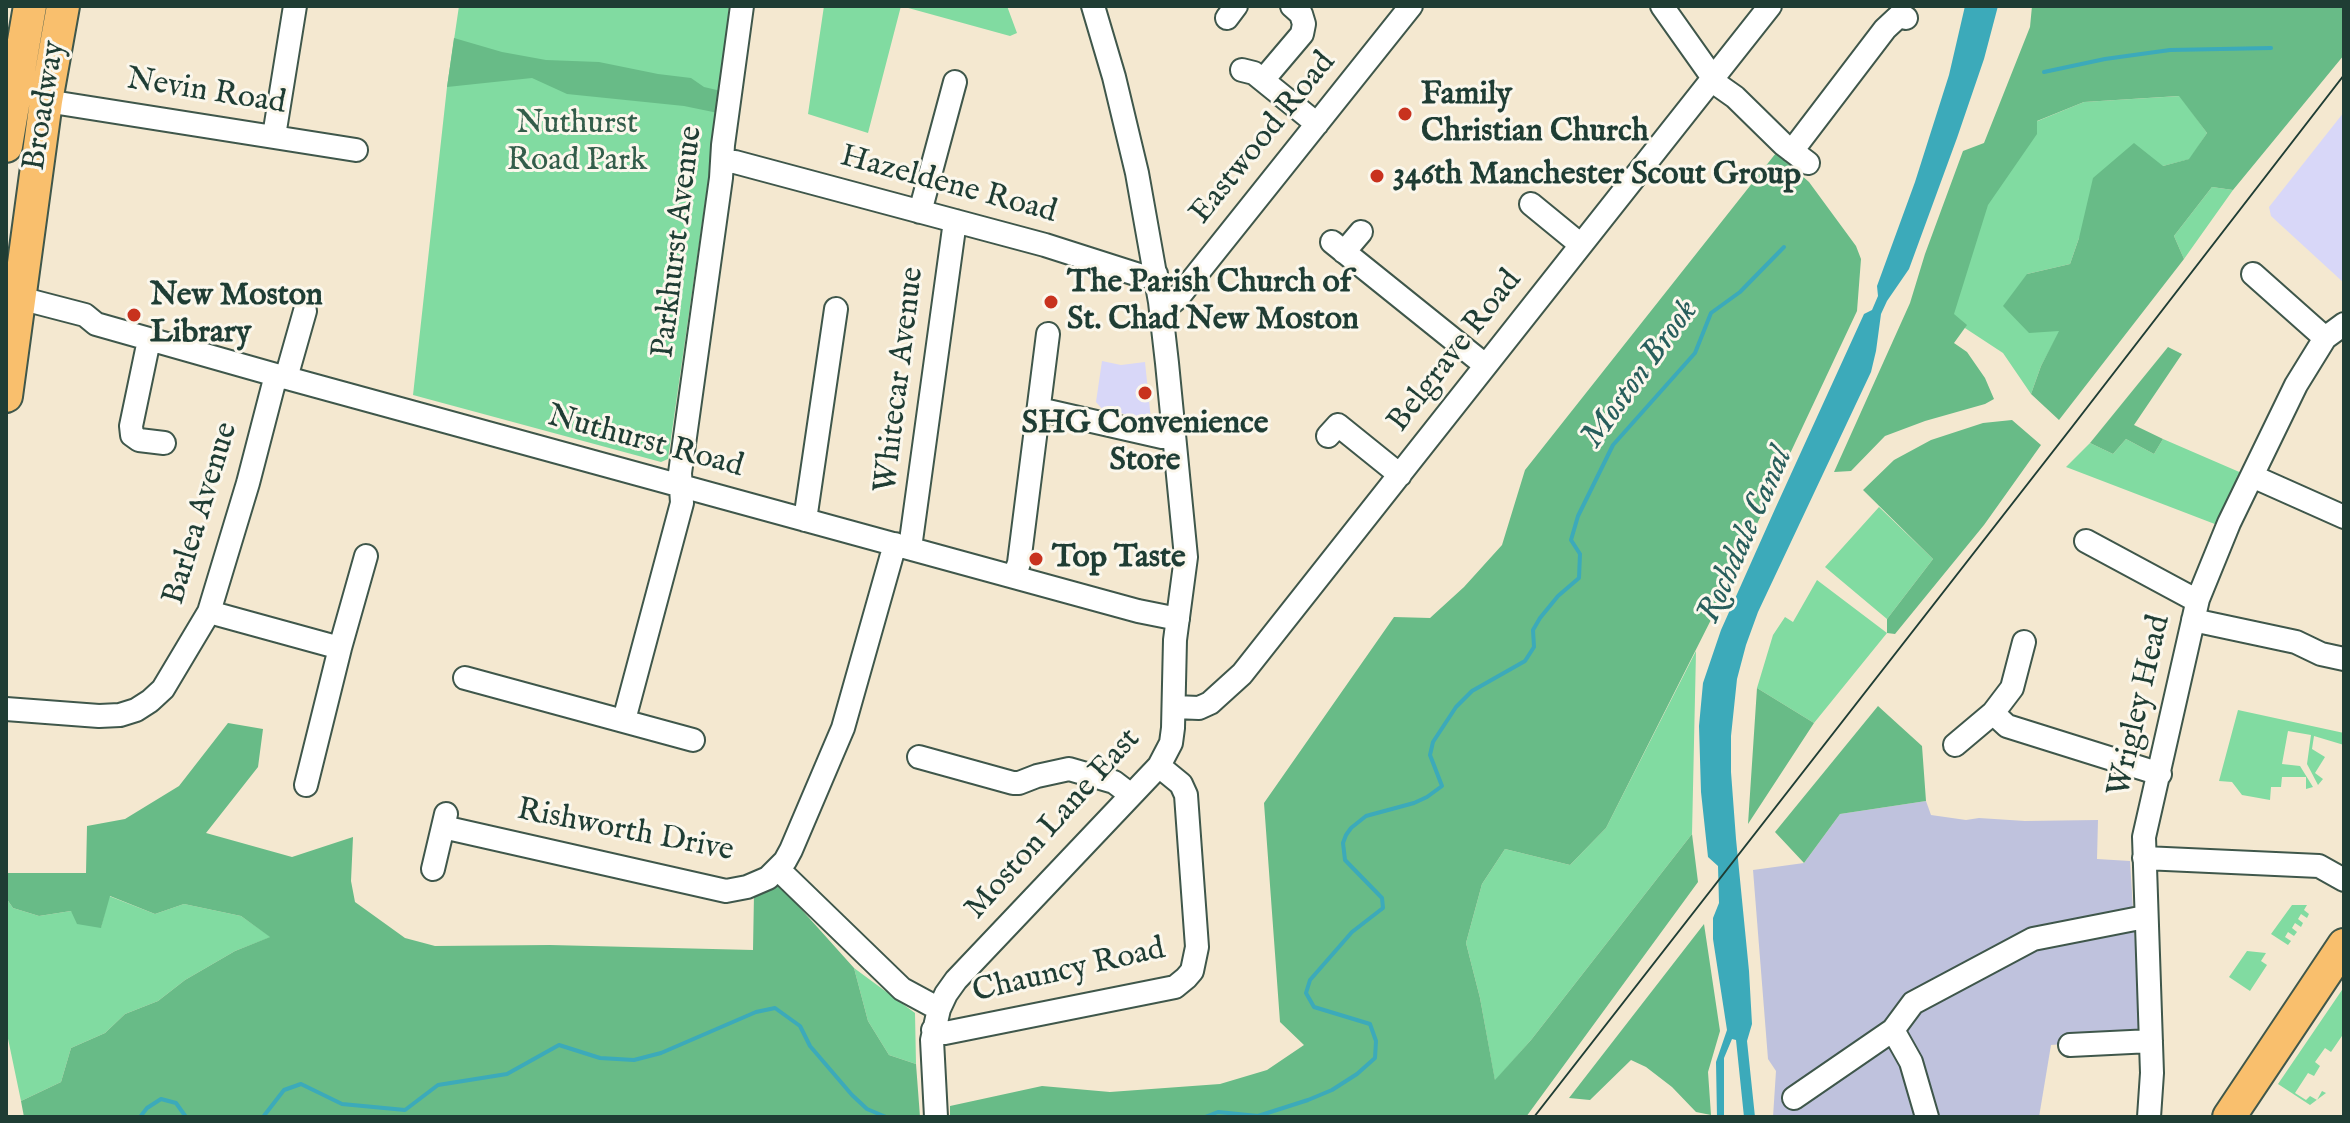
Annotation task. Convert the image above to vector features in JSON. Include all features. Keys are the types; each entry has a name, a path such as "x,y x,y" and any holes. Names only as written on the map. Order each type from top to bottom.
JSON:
{"highway":[{"name":"Broadway","path":"6,146 30,6"},
{"name":"Broadway","path":"6,396 12,303 63,6"},
{"path":"2238,1114 2344,945"}],"street":[{"path":"274,136 295,6"},
{"name":"Parkhurst Avenue","path":"624,720 682,503 681,470 742,6"},
{"name":"Moston Lane East","path":"936,1020 956,980 1159,766 1171,743 1175,640 1186,557 1160,302 1137,173 1093,6"},
{"path":"1292,6 1301,14 1304,24 1302,34 1252,75 1317,124"},
{"name":"Eastwood Road","path":"1160,302 1174,301 1181,294 1411,6"},
{"path":"1662,6 1718,85 1800,157 1885,29 1899,16 1906,18"},
{"name":"Belgrave Road","path":"1174,707 1199,708 1232,685 1770,6"},
{"path":"920,212 955,82"},
{"name":"Nevin Road","path":"46,101 356,150"},
{"name":"Hazeldene Road","path":"723,161 748,165 1045,245 1142,276 1156,274"},
{"path":"1531,204 1581,245"},
{"name":"Whitecar Avenue","path":"903,546 955,221"},
{"path":"1361,232 1338,247 1485,365"},
{"path":"2253,274 2325,338 2344,324"},
{"name":"Nuthurst Road","path":"12,303 85,315 96,324 281,377 1138,611 1178,619"},
{"path":"805,520 836,309"},
{"name":"Barlea Avenue","path":"6,709 120,715 136,710 163,689 209,612 281,377 305,311"},
{"path":"1014,577 1019,563 1048,334"},
{"name":"Wrigley Head","path":"2149,1117 2152,1073 2144,837 2196,610 2229,523 2296,385 2325,338"},
{"path":"149,340 131,426 132,435 139,440 164,443"},
{"path":"1039,409 1162,437 1174,436"},
{"path":"1328,436 1338,425 1400,475"},
{"path":"2252,476 2344,517"},
{"path":"2086,541 2190,597 2196,610 2296,642 2321,654 2344,659"},
{"name":"Rishworth Drive","path":"433,869 445,821 726,891 758,883 778,869 791,850 843,728 903,546"},
{"path":"306,785 366,556"},
{"path":"209,612 340,648"},
{"path":"1955,745 1993,713 2012,688 2024,642"},
{"path":"465,678 693,740"},
{"path":"1993,713 2007,726 2160,774"},
{"path":"918,759 1013,783 1069,769 1114,782 1131,795"},
{"name":"Chauncy Road","path":"936,1020 945,1033 1175,987 1186,978 1192,971 1197,947 1186,795 1181,784 1159,766"},
{"path":"2144,858 2319,866 2344,880"},
{"path":"778,869 936,1020 936,1117"},
{"path":"1794,1098 1893,1030 1913,1003 2033,939 2145,917"},
{"path":"1893,1030 1911,1062 1927,1117"},
{"path":"2070,1045 2151,1041"}],"shaded area":[{"path":"2344,112 2344,283 2271,216 2269,207"},
{"path":"1102,361 1121,365 1145,362 1151,420 1102,409 1096,402"},
{"path":"1926,801 1931,815 1966,820 2098,820 2097,859 2130,861 2141,1038 2051,1045 2039,1117 1773,1117 1776,1071 1768,1059 1753,870 1804,863 1840,814"}],"green space":[{"name":"Nuthurst Road Park","path":"459,6 729,6 721,91 668,459 661,462 413,395 447,87"},
{"path":"824,6 901,6 868,133 808,114"},
{"path":"901,6 1007,6 1017,33 1010,36"},
{"path":"2032,6 2344,6 2344,55 2233,190 2212,187 2174,236 2184,259 2059,420 2031,394 2059,331 2029,333 2003,306 2027,274 2070,264 2093,178 2134,143 2163,166 2189,159 2207,133 2179,96 2084,102 2037,121 2037,134 1988,205 1954,314 1967,325 1954,343 1967,352 1985,378 1994,399 1885,436 1851,471 1834,472 1910,303 1963,151 1984,143 2030,27"},
{"path":"454,38 502,52 546,60 599,62 691,78 704,87 721,91 718,113 684,106 567,94 532,78 447,87"},
{"path":"2180,96 2207,133 2190,159 2163,166 2079,238 2070,264 2027,274 2060,331 2041,366 2031,394 2003,353 1939,311 1984,143 2084,102"},
{"path":"1776,153 1809,182 1856,246 1861,259 1857,311 1725,592 1606,828 1570,865 1505,849 1482,884 1466,943 1495,1080 1531,1040 1692,834 1698,882 1526,1117 950,1117 950,1106 1042,1086 1110,1092 1220,1084 1267,1070 1304,1045 1280,1022 1264,803 1394,617 1430,618 1464,587 1502,545 1525,470"},
{"path":"2212,187 2233,190 2184,259 2174,236"},
{"path":"2168,347 2182,354 2134,425 2163,439 2154,454 2126,439 2113,454 2090,443"},
{"path":"2012,420 2041,445 1984,525 1895,634 1887,633 1887,619 1933,559 1863,490 1894,460 1931,440 1983,423"},
{"path":"2126,439 2154,454 2163,439 2244,474 2220,526 2066,467 2090,443 2113,454"},
{"path":"1879,507 1933,559 1887,619 1825,567"},
{"path":"1817,580 1887,633 1814,723 1757,688 1773,635 1785,617 1793,622"},
{"path":"1696,651 1692,834 1531,1040 1495,1081 1466,943 1482,884 1505,849 1570,865 1606,828"},
{"path":"1757,688 1814,723 1748,824"},
{"path":"1878,706 1922,746 1926,801 1840,814 1804,863 1775,832"},
{"path":"2238,710 2344,733 2344,745 2314,736 2312,749 2325,757 2315,773 2323,779 2318,785 2307,764 2311,735 2288,731 2282,764 2300,766 2313,787 2306,789 2306,777 2282,777 2281,787 2271,787 2270,800 2242,795 2232,782 2219,781"},
{"path":"228,723 263,729 258,767 206,833 292,857 353,837 351,881 355,902 405,938 435,946 550,945 753,950 754,894 777,886 854,968 868,1021 889,1055 916,1064 920,1117 24,1117 21,1101 61,1082 71,1048 105,1033 125,1014 158,1001 185,980 235,951 270,937 241,916 184,904 155,914 110,896 101,928 77,924 71,911 39,916 13,908 6,898 6,873 86,873 87,826 125,819 179,786"},
{"path":"109,896 155,914 184,904 241,916 271,937 235,951 185,980 158,1001 125,1014 105,1033 71,1048 61,1082 21,1101 6,1029 6,898 13,908 39,916 71,911 101,927"},
{"path":"2292,905 2307,905 2304,910 2309,914 2307,918 2301,914 2298,919 2303,923 2301,927 2295,923 2292,928 2297,932 2294,936 2288,932 2285,937 2291,941 2288,945 2271,934"},
{"path":"1704,924 1720,1031 1708,1072 1711,1115 1696,1112 1672,1087 1646,1067 1631,1060 1590,1100 1569,1098"},
{"path":"2247,951 2266,953 2261,961 2267,965 2250,991 2229,977"},
{"path":"854,968 915,1013 916,1064 889,1055 868,1021"},
{"path":"2344,987 2344,1033 2331,1052 2325,1048 2315,1062 2320,1066 2314,1076 2308,1073 2295,1093 2306,1100 2310,1096 2317,1100 2310,1105 2278,1084"}],"water":[{"path":"1965,6 1998,6 1984,59 1909,269 1881,314 1871,372 1758,612 1737,679 1731,772 1749,971 1752,1024 1747,1041 1755,1117 1744,1117 1736,1040 1732,1039 1724,1058 1724,1117 1717,1117 1716,1062 1727,1030 1713,939 1713,918 1719,903 1718,866 1708,857 1701,792 1699,726 1703,683 1721,630 1775,509 1864,314 1872,310 1878,296 1877,286 1949,75"}],"waterway":[{"path":"2044,72 2170,50 2271,48"},
{"name":"Moston Brook","path":"1205,1117 1218,1112 1258,1116 1308,1100 1332,1090 1375,1058 1376,1041 1370,1024 1314,1007 1306,993 1310,980 1352,932 1383,908 1382,898 1345,860 1343,843 1346,835 1366,816 1414,803 1442,786 1430,755 1433,742 1456,707 1472,691 1525,661 1534,647 1533,630 1540,618 1558,596 1579,578 1580,554 1571,540 1578,516 1613,445 1695,353 1711,313 1740,292 1784,247"},
{"name":"Moston Brook","path":"263,1117 284,1090 301,1084 342,1104 405,1110 438,1085 507,1074 559,1045 600,1058 634,1060 661,1053 756,1012 775,1008 800,1026 810,1046 852,1095 867,1109 886,1117"},
{"name":"Moston Brook","path":"140,1117 161,1099 176,1103 186,1117"}],"tram line":[{"path":"1534,1117 2344,75"}],"place":[{"name":"Family Christian Church","path":"1405,114"},
{"name":"346th Manchester Scout Group","path":"1377,176"},
{"name":"The Parish Church of St. Chad New Moston","path":"1051,302"},
{"name":"New Moston Library","path":"134,315"},
{"name":"SHG Convenience Store","path":"1145,393"},
{"name":"Top Taste","path":"1036,559"}],"water label":[{"name":"Rochdale Canal","path":"1747,536"}]}
